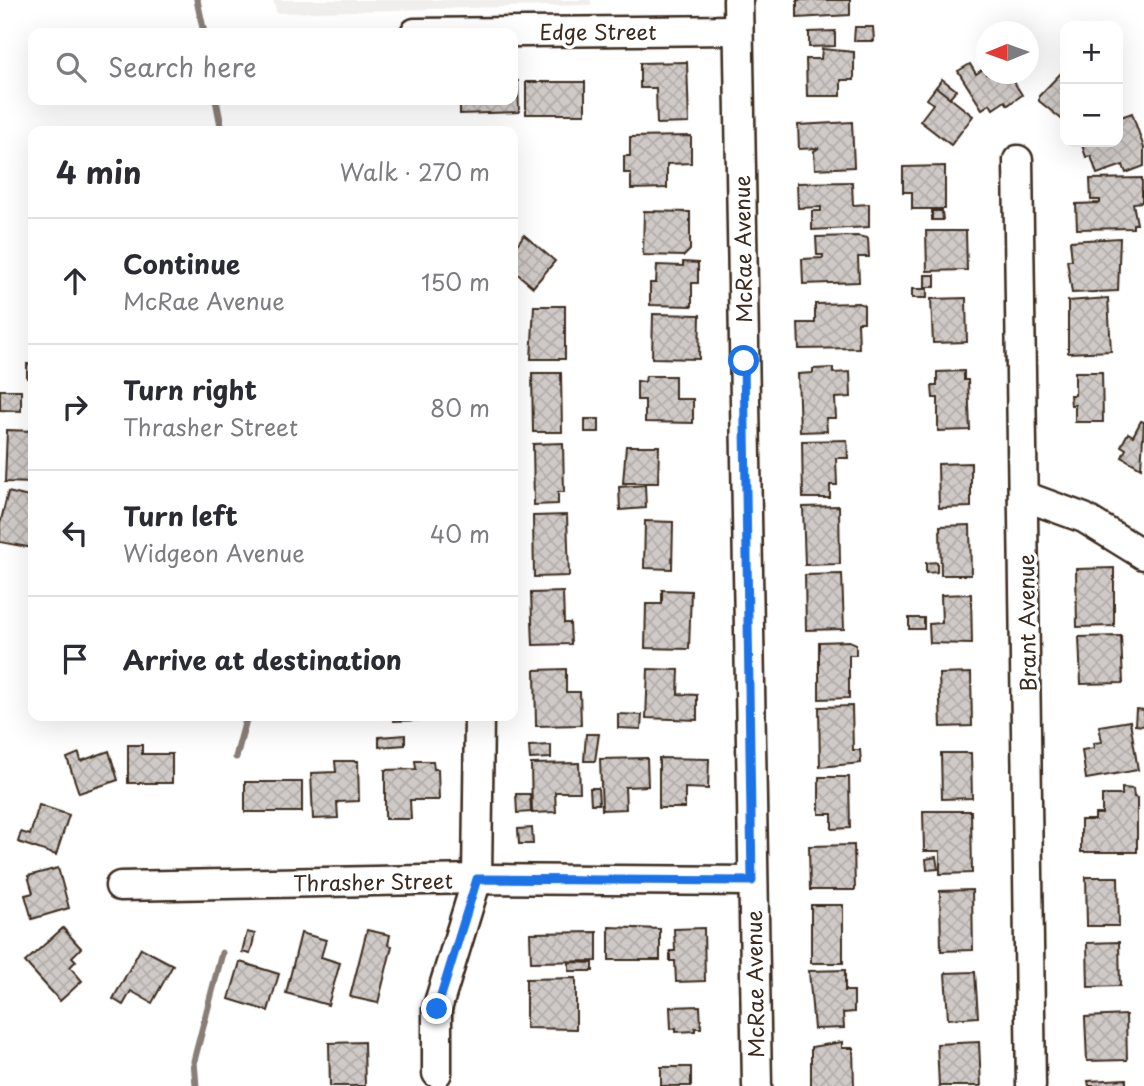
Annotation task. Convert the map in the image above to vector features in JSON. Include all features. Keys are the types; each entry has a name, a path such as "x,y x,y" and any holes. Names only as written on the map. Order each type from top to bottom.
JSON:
{"street":[{"name":"McRae Avenue","path":"738,0 757,1086"},
{"name":"Edge Street","path":"518,32 738,30"},
{"name":"Brant Avenue","path":"1017,160 1031,1086"},
{"path":"1024,496 1084,518 1144,555"},
{"path":"437,1073 437,1009 477,879 479,721"},
{"name":"Thrasher Street","path":"120,886 477,879 752,881"}],"shaded area":[{"path":"273,0 591,0 591,5 277,13"}],"building":[{"path":"797,0 850,0 850,15 797,18"},
{"path":"855,27 873,27 874,41 854,41"},
{"path":"835,31 835,46 809,47 809,32"},
{"path":"822,49 854,52 854,80 841,80 841,96 807,96 806,59 821,59"},
{"path":"687,62 689,123 657,124 656,88 640,88 640,63"},
{"path":"970,64 976,74 976,84 1015,84 1022,95 1008,105 1005,101 993,109 990,104 982,109 958,71"},
{"path":"1060,74 1060,118 1039,101 1039,96"},
{"path":"942,79 956,90 949,98 936,87"},
{"path":"518,81 519,112 460,114 460,105 518,105"},
{"path":"526,82 585,82 585,114 526,114"},
{"path":"936,87 973,116 951,145 920,121 933,104 927,99"},
{"path":"1132,113 1144,148 1144,166 1126,173 1123,165 1097,174 1091,156 1086,157 1083,147 1123,147 1123,116"},
{"path":"852,122 854,167 815,169 814,151 819,148 799,149 798,125"},
{"path":"691,136 691,163 667,164 667,188 631,189 631,173 624,173 624,156 630,156 630,137"},
{"path":"945,166 945,209 912,209 912,192 903,192 903,167"},
{"path":"1142,178 1142,202 1133,203 1137,224 1133,224 1133,228 1077,229 1076,204 1100,203 1100,200 1091,200 1090,179"},
{"path":"852,182 853,205 869,204 869,227 812,230 812,211 821,211 821,207 798,208 797,183"},
{"path":"644,211 690,212 690,250 684,256 643,255"},
{"path":"932,211 942,211 943,220 932,220"},
{"path":"926,231 966,231 967,270 927,271"},
{"path":"524,235 555,261 533,287 518,274 518,243"},
{"path":"816,237 868,238 869,257 858,257 859,282 803,284 802,259 823,258 823,255 817,255"},
{"path":"1120,238 1118,291 1072,293 1067,260 1072,260 1070,241"},
{"path":"683,262 698,263 698,283 692,283 692,306 650,305 650,283 656,283 657,265 683,266"},
{"path":"925,275 935,275 935,287 925,287"},
{"path":"912,289 927,289 927,298 912,298"},
{"path":"966,298 967,342 933,343 931,299"},
{"path":"1108,298 1111,351 1068,353 1068,301"},
{"path":"815,304 864,305 864,322 858,322 859,348 799,349 798,323 815,323"},
{"path":"534,306 565,306 565,359 531,359"},
{"path":"653,314 700,315 699,359 652,358"},
{"path":"833,368 833,373 850,372 851,397 835,398 836,418 826,418 827,431 800,432 798,374 813,373 813,369"},
{"path":"964,371 964,380 968,380 970,430 938,431 938,398 933,398 932,386 937,386 937,372"},
{"path":"1075,372 1102,372 1103,422 1075,422 1075,405 1071,405 1070,395 1075,395"},
{"path":"532,373 561,373 562,432 533,432"},
{"path":"646,376 675,376 675,399 693,399 693,423 645,422 645,400 637,400 637,381 645,382"},
{"path":"0,390 21,390 21,411 0,410"},
{"path":"585,419 599,419 599,432 585,432"},
{"path":"1141,421 1144,422 1141,468 1122,457 1126,449 1121,446 1128,433 1133,436"},
{"path":"7,430 28,431 28,483 5,482"},
{"path":"847,440 848,458 836,458 837,485 830,485 830,498 803,498 802,441"},
{"path":"563,443 564,492 558,492 558,504 534,505 533,444"},
{"path":"626,446 659,446 658,483 623,483"},
{"path":"971,463 971,507 939,508 938,464"},
{"path":"645,485 646,508 620,510 619,487"},
{"path":"8,492 28,497 28,547 0,542 0,524"},
{"path":"839,506 840,564 805,565 803,507"},
{"path":"567,515 569,576 534,577 533,516"},
{"path":"645,521 673,522 672,569 644,568"},
{"path":"970,525 971,575 941,575 940,526"},
{"path":"937,562 937,572 926,573 926,563"},
{"path":"1114,568 1114,626 1077,627 1076,569"},
{"path":"842,574 844,629 806,630 805,575"},
{"path":"662,590 691,591 689,649 645,648 646,604 662,604"},
{"path":"563,592 564,623 570,623 571,644 533,645 531,593"},
{"path":"971,594 972,644 930,643 929,624 942,623 941,595"},
{"path":"909,618 924,618 924,629 909,629"},
{"path":"1121,636 1123,683 1081,684 1079,637"},
{"path":"849,641 856,644 856,655 849,655 849,698 819,699 819,642"},
{"path":"566,669 566,692 580,692 581,725 536,726 535,670"},
{"path":"648,669 679,670 678,694 697,695 697,720 646,718"},
{"path":"971,673 972,726 941,727 939,674"},
{"path":"852,706 853,750 860,750 861,763 820,767 819,707"},
{"path":"1136,709 1144,710 1144,726 1135,725"},
{"path":"618,714 642,715 641,729 618,728"},
{"path":"1130,721 1138,770 1086,779 1082,750 1094,748 1093,743 1102,742 1099,726"},
{"path":"586,734 599,734 595,761 584,761"},
{"path":"405,735 405,745 379,747 379,737"},
{"path":"128,745 142,745 142,754 172,754 172,783 128,783"},
{"path":"551,745 551,758 530,759 529,746"},
{"path":"109,751 118,780 79,793 67,758 79,753 81,761"},
{"path":"941,753 971,753 972,798 942,799"},
{"path":"647,758 648,786 625,787 626,809 602,810 600,759"},
{"path":"659,758 709,759 708,789 685,788 685,808 659,808"},
{"path":"335,761 358,761 359,801 337,802 338,818 313,819 311,773 336,772"},
{"path":"415,761 433,761 434,769 438,769 439,800 410,800 411,819 385,819 385,770 416,769"},
{"path":"579,763 580,792 555,792 556,812 532,813 531,764"},
{"path":"819,777 849,777 850,828 832,829 832,814 819,814"},
{"path":"245,782 302,782 302,812 245,812"},
{"path":"590,788 598,788 599,804 591,804"},
{"path":"1122,788 1133,789 1134,797 1137,798 1137,852 1081,852 1081,820 1095,820 1095,814 1102,814 1102,795 1122,795"},
{"path":"516,794 530,794 531,812 517,813"},
{"path":"39,805 69,815 56,855 18,842 21,832 30,835"},
{"path":"923,811 971,811 972,873 940,874 940,851 924,851"},
{"path":"532,828 533,844 519,844 518,829"},
{"path":"854,845 855,890 810,890 809,846"},
{"path":"936,857 938,869 927,870 926,859"},
{"path":"58,868 69,908 32,919 25,895 33,893 28,876"},
{"path":"1086,877 1118,877 1119,926 1087,926"},
{"path":"972,890 973,950 941,951 940,891"},
{"path":"811,905 843,905 843,963 811,963"},
{"path":"609,927 660,929 660,960 609,960"},
{"path":"63,928 81,948 72,957 76,961 70,967 82,981 60,1001 25,962"},
{"path":"704,928 705,981 676,982 675,961 670,961 670,951 675,951 674,929"},
{"path":"367,930 390,935 388,945 392,946 378,1003 350,997"},
{"path":"247,932 255,934 250,954 242,952"},
{"path":"597,932 597,961 531,962 530,933"},
{"path":"301,933 326,940 321,957 340,963 328,1005 286,993"},
{"path":"1119,942 1120,986 1088,987 1087,943"},
{"path":"141,948 173,965 152,1003 131,991 123,1005 113,999"},
{"path":"240,962 279,974 268,1011 229,999"},
{"path":"569,962 593,963 593,971 569,971"},
{"path":"845,970 845,991 854,991 854,1012 843,1013 844,1028 814,1029 809,971"},
{"path":"975,972 978,1017 948,1019 945,973"},
{"path":"576,978 576,1029 526,1028 526,979"},
{"path":"700,1006 701,1028 676,1032 676,1028 671,1029 670,1007"},
{"path":"1126,1015 1127,1060 1087,1061 1085,1017"},
{"path":"364,1042 365,1086 330,1086 329,1043"},
{"path":"842,1042 842,1048 853,1048 854,1086 811,1086 811,1047"},
{"path":"979,1042 981,1086 939,1086 937,1044"},
{"path":"661,1067 691,1067 691,1086 661,1086"},
{"path":"1126,1079 1126,1086 1089,1086 1088,1081"}],"waterway":[{"path":"197,0 203,28"},
{"path":"217,105 221,126"},
{"path":"236,757 246,721"},
{"path":"196,1086 194,1061 222,953"}],"route":[{"path":"437,1009 477,879 752,881 744,361"}]}
